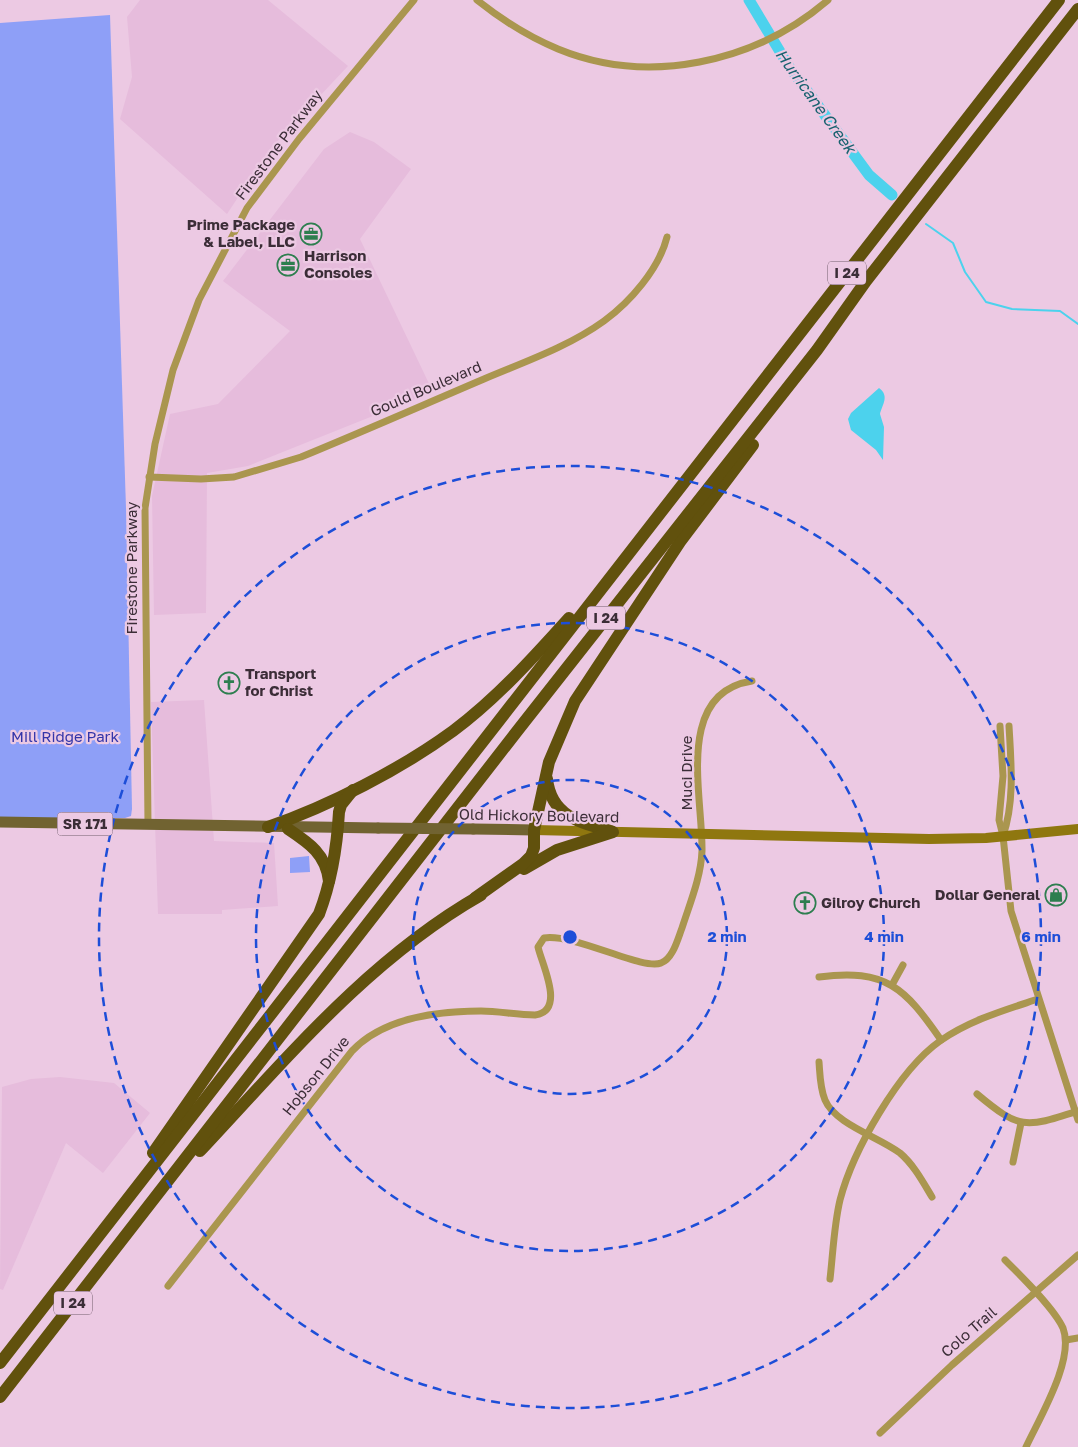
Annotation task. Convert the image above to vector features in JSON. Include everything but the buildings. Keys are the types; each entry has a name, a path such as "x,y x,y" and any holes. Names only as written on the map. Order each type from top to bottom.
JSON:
{"highway":[{"name":"I 24","path":"0,1363 1058,0"},
{"name":"I 24","path":"0,1397 817,350 866,282 1078,9"},
{"path":"146,1208 355,987 412,940 475,898 529,858 534,848 534,830 547,770 563,725 590,677 680,542 784,403 817,350"},
{"path":"268,827 308,813 353,790 452,732 486,704 537,654 635,546"},
{"path":"547,770 550,795 564,814 580,822 613,832"},
{"path":"59,1287 305,937 319,914 329,890 337,848 341,805 353,790"},
{"path":"288,829 314,847 320,854 327,870 329,890"},
{"path":"475,898 557,850 613,832"}],"main road":[{"name":"Old Hickory Boulevard","path":"0,822 268,827 288,829 378,828 701,833 911,839 1003,836 1078,829"}],"street":[{"name":"Firestone Parkway","path":"148,825 144,534 149,477 162,414 179,353 199,300 230,239 270,174 414,0"},
{"path":"477,0 512,25 550,46 579,56 624,65 654,66 701,63 767,40 828,0"},
{"name":"Gould Boulevard","path":"149,477 218,479 274,467 553,349 591,330 620,306 653,268 663,251 667,237"},
{"name":"Muci Drive","path":"701,833 699,747 702,721 710,705 718,697 734,686 752,682"},
{"path":"1000,726 1003,776 999,813 1011,911 1038,999 1077,1111 1078,1120"},
{"path":"1003,836 1009,818 1011,786 1009,726"},
{"name":"Hobson Drive","path":"168,1286 352,1051 369,1036 394,1024 446,1014 481,1011 535,1015 544,1013 549,1006 551,996 538,947 544,938 563,938 634,960 656,964 663,962 673,949 692,896 701,857 701,833"},
{"path":"892,986 903,964"},
{"path":"820,977 855,975 876,978 892,986 912,1000 941,1040"},
{"path":"830,1279 841,1196 850,1170 901,1079 920,1058 941,1040 972,1022 1038,999"},
{"path":"819,1062 822,1091 829,1108 843,1120 869,1134 904,1157 932,1197"},
{"path":"977,1094 1004,1116 1021,1123 1040,1123 1077,1111"},
{"path":"1013,1162 1021,1123"},
{"name":"Colo Trail","path":"880,1433 952,1365 1078,1255"},
{"path":"1005,1260 1059,1322 1066,1340 1063,1367 1026,1447"},
{"path":"1066,1340 1078,1338"}],"shaded area":[{"path":"140,0 268,0 348,66 270,149 227,214 120,119 132,77 127,17"},
{"path":"350,132 374,142 411,169 360,239 433,392 248,466 207,473 206,613 154,615 152,496 170,414 218,404 290,331 223,281 324,149"},
{"path":"879,388 885,397 880,414 884,427 883,460 876,450 851,430 848,419 851,413"},
{"path":"204,700 214,841 274,843 278,906 222,910 222,914 158,914 151,702"},
{"path":"60,1077 114,1083 150,1113 103,1173 66,1143 3,1290 0,1289 2,1087 31,1079"}],"green space":[{"name":"Mill Ridge Park","path":"110,15 126,508 132,809 131,816 125,818 0,818 0,23"},
{"path":"309,856 310,872 290,873 290,858"}],"waterway":[{"name":"Hurricane Creek","path":"749,0 788,65 869,175 892,195"},
{"path":"926,224 953,243 965,272 986,302 1012,309 1060,311 1078,324"}],"place":[{"name":"Prime Package & Label, LLC","path":"311,234"},
{"name":"Harrison Consoles","path":"288,265"},
{"name":"Transport for Christ","path":"229,683"},
{"name":"Dollar General","path":"1056,895"},
{"name":"Gilroy Church","path":"805,903"}]}
